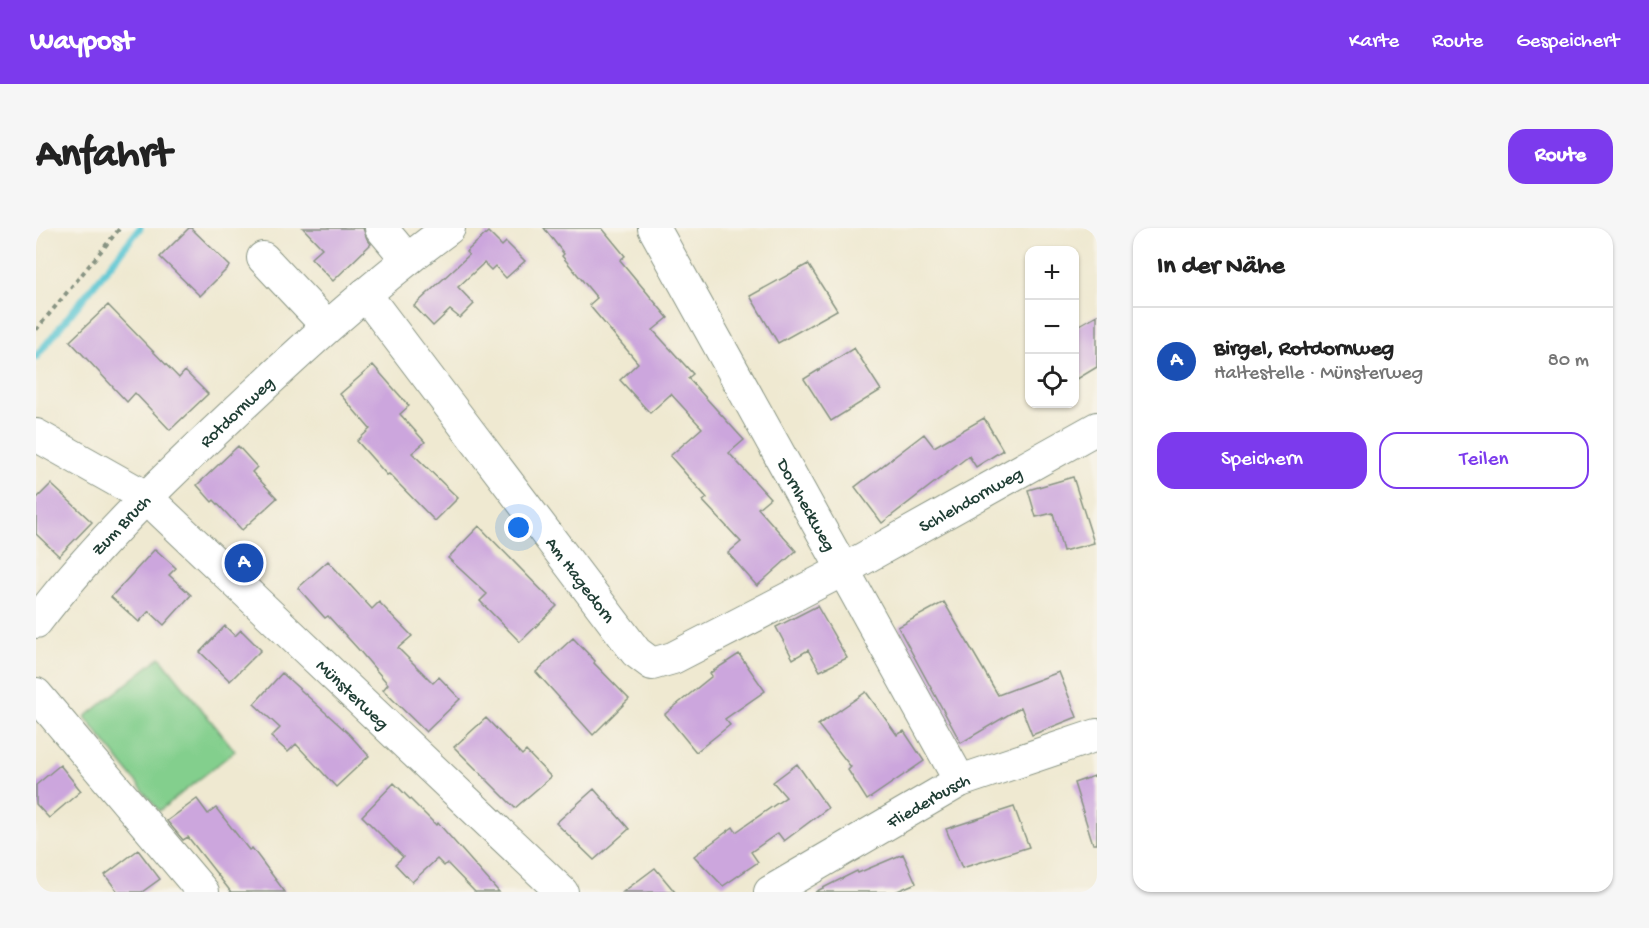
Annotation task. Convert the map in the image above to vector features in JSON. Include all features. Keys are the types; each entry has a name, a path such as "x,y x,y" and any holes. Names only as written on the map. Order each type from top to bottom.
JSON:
{"street":[{"path":"381,228 407,259"},
{"name":"Rotdornweg","path":"146,496 327,326 407,259 449,228"},
{"name":"Dornheckweg","path":"654,228 960,781"},
{"path":"263,258 327,326"},
{"name":"Am Hagedorn","path":"365,294 636,652 652,664 673,658 843,570"},
{"name":"Schlehdornweg","path":"843,570 1097,428"},
{"name":"Zum Bruch","path":"36,435 146,496 36,622"},
{"name":"Münsterweg","path":"146,496 545,887"},
{"path":"36,694 203,892"},
{"name":"Fliederbusch","path":"770,892 960,781 1097,735"}],"path":[{"path":"36,330 120,228"}],"green space":[{"path":"160,657 235,751 159,811 85,717"}],"building":[{"path":"189,228 230,266 200,296 160,257"},
{"path":"303,228 363,228 371,244 333,281 311,258 322,248"},
{"path":"544,228 602,228 625,256 620,260 668,318 653,330 693,374 688,378 744,440 729,453 770,498 758,508 796,551 757,586 728,553 741,542 703,501 707,498 670,456 702,428 671,394 650,413 620,380 638,363 589,305 597,298 562,256 564,254"},
{"path":"488,232 502,246 506,242 525,261 506,278 495,266 491,270 484,263 458,287 474,304 460,318 450,310 433,326 414,306 469,255 466,252"},
{"path":"808,264 837,310 778,343 750,296"},
{"path":"108,305 179,378 185,371 208,394 170,430 135,393 127,402 70,341"},
{"path":"1097,315 1097,367 1079,378 1079,354 1079,325"},
{"path":"854,348 881,390 831,421 804,379"},
{"path":"373,365 409,406 400,414 425,442 412,453 458,498 435,521 389,474 387,475 357,441 370,429 340,394"},
{"path":"984,418 1003,450 976,467 969,456 882,523 855,487 924,434 934,447"},
{"path":"238,446 257,467 252,472 277,498 242,530 197,485"},
{"path":"1073,477 1094,543 1063,551 1053,513 1036,517 1028,490"},
{"path":"51,484 92,522 59,556 36,534 36,499"},
{"path":"479,526 557,606 520,642 480,601 487,594 448,558"},
{"path":"155,549 176,568 169,575 191,595 164,625 149,611 139,622 111,597"},
{"path":"328,561 372,609 379,602 412,636 398,648 433,683 439,677 460,699 426,732 383,690 388,684 358,649 298,588"},
{"path":"944,602 998,695 1059,672 1077,717 1032,735 1021,707 961,743 898,627"},
{"path":"817,606 847,658 820,671 808,650 793,659 776,627"},
{"path":"225,626 235,636 241,630 261,650 230,681 200,652"},
{"path":"573,638 629,699 593,735 536,672"},
{"path":"739,654 765,691 725,719 730,725 696,752 665,714 712,676 710,673"},
{"path":"282,673 348,733 369,756 336,787 296,744 288,752 271,737 280,728 254,704"},
{"path":"866,692 897,735 904,731 924,761 867,800 848,770 851,767 818,725"},
{"path":"486,718 522,755 526,751 551,777 515,808 454,747"},
{"path":"797,764 828,808 784,841 778,833 751,852 758,862 723,886 694,856 733,827 736,832 786,797 773,782"},
{"path":"60,765 81,791 49,818 36,804 36,785"},
{"path":"1097,775 1097,844 1093,844 1074,783"},
{"path":"394,783 436,825 438,823 499,892 475,892 447,863 444,866 437,859 412,882 395,864 403,857 362,816"},
{"path":"594,789 629,829 594,860 556,823"},
{"path":"197,799 208,814 216,808 249,850 252,848 285,892 231,892 188,837 183,840 167,821"},
{"path":"1014,807 1029,847 962,868 946,829"},
{"path":"138,850 160,879 142,892 118,892 105,875"},
{"path":"903,854 916,883 895,892 815,892 857,871 858,873"},
{"path":"655,868 675,892 623,892"}],"waterway":[{"path":"36,357 140,228"}],"place":[{"name":"Birgel, Rotdornweg","path":"244,563"}]}
